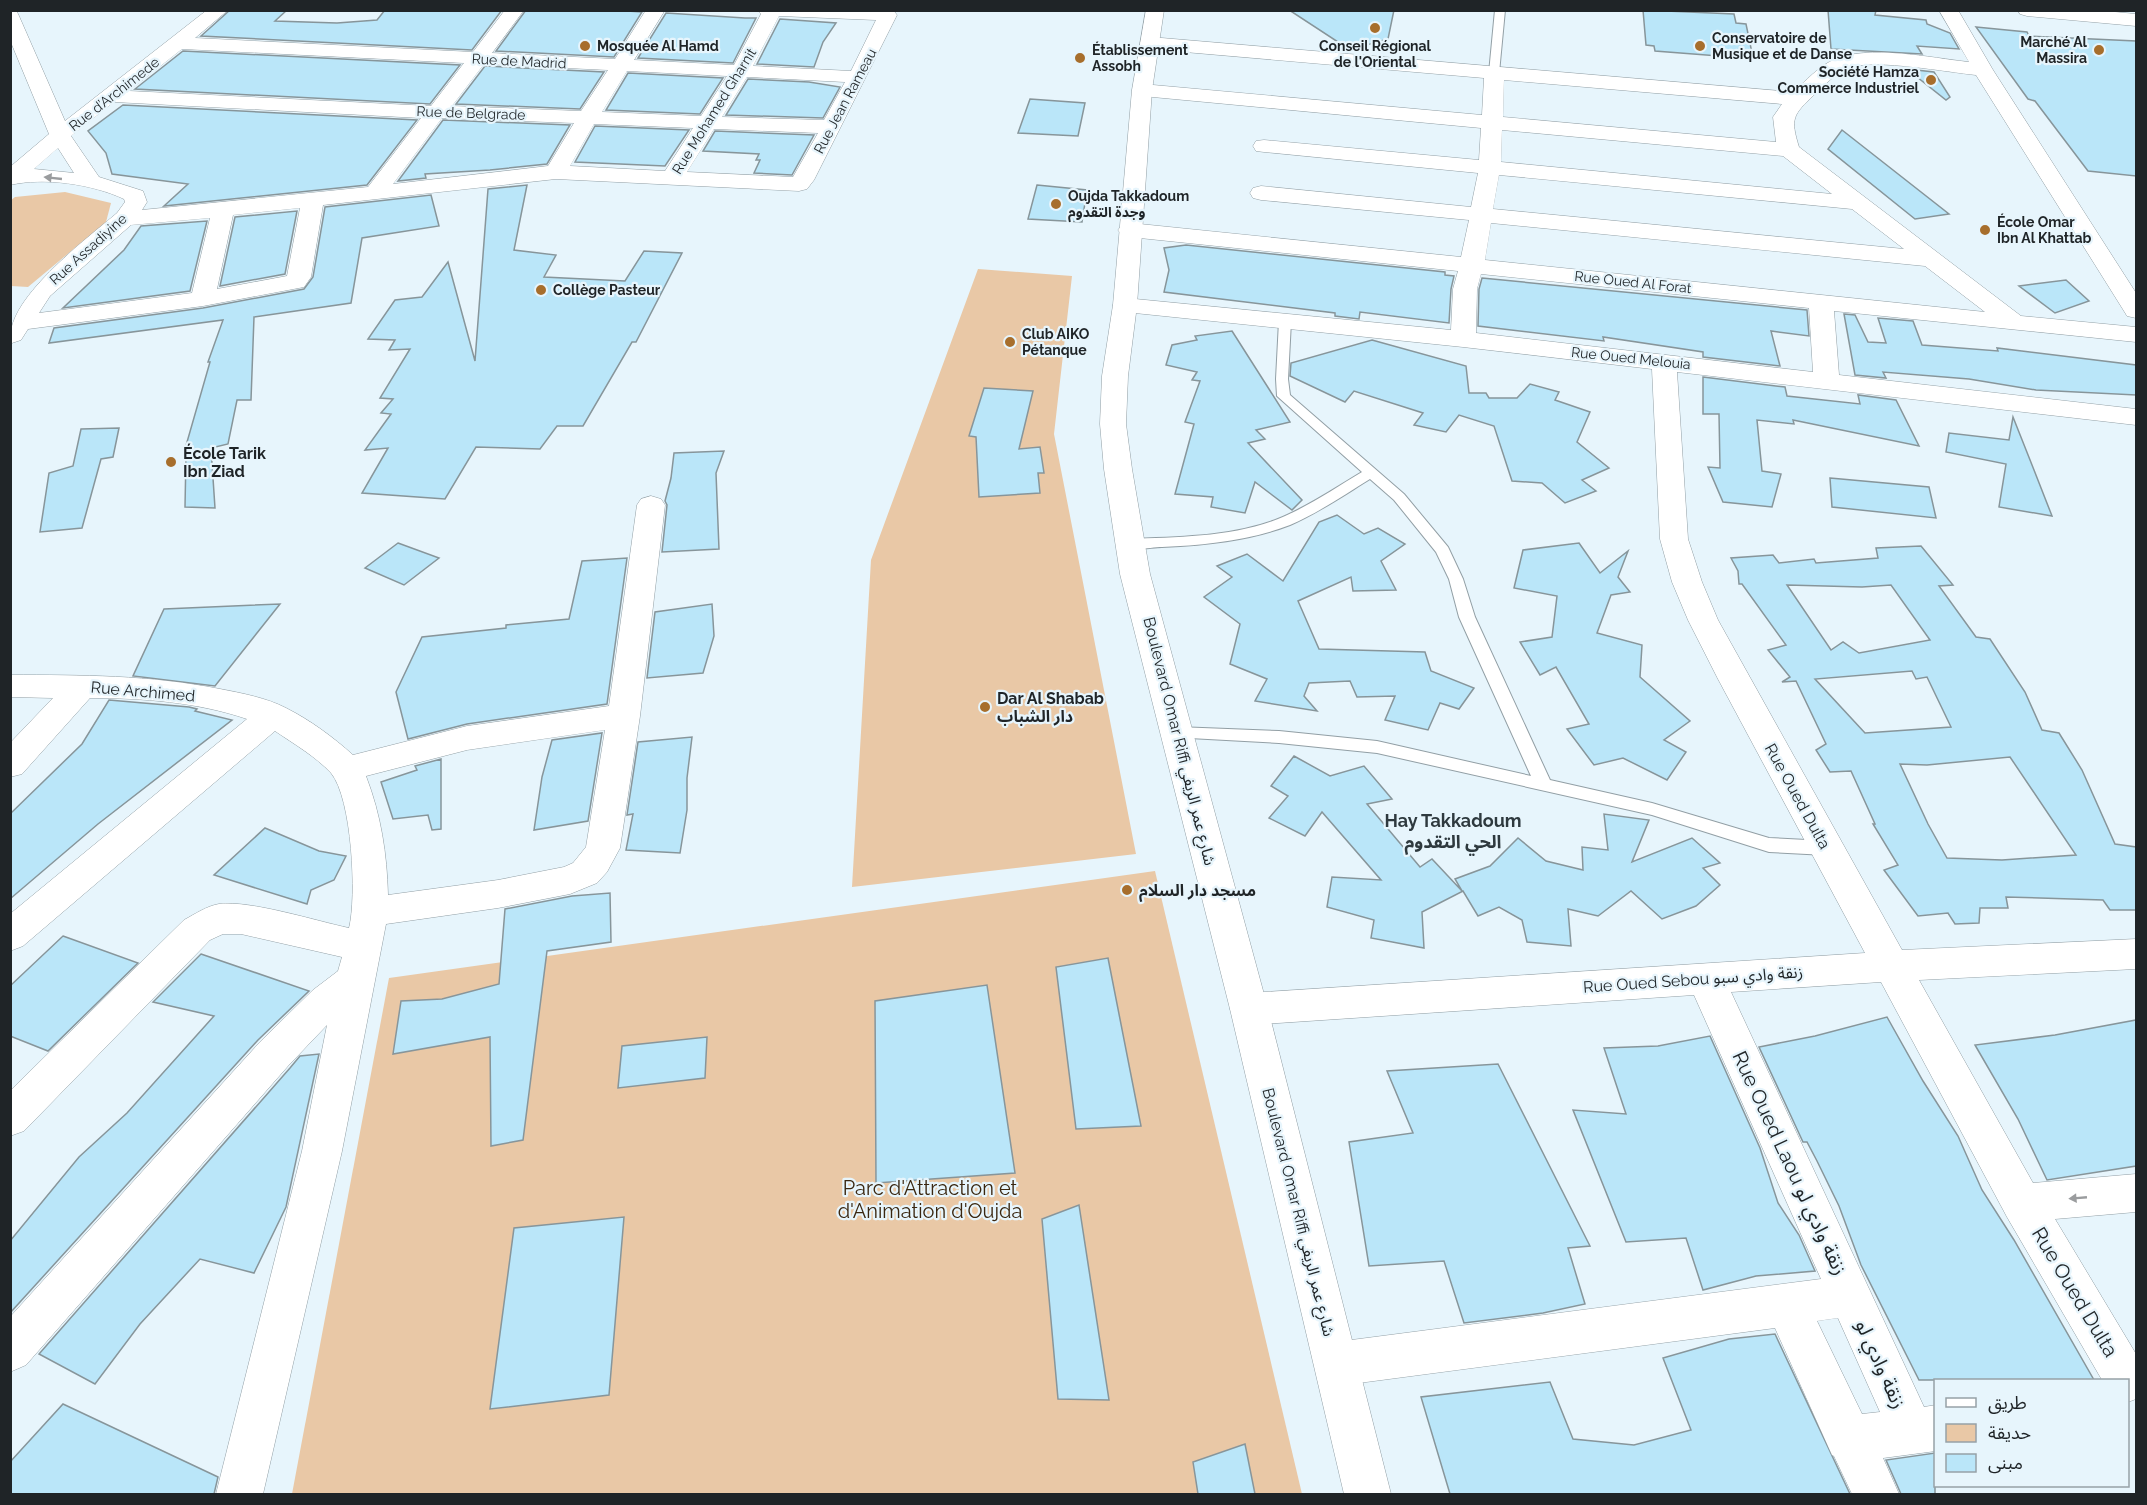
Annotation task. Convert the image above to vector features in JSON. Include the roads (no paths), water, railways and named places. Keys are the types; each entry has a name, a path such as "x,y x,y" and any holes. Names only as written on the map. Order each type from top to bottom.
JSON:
{"street":[{"name":"Rue d’Archimede","path":"12,176 60,135 180,43 219,10"},
{"path":"375,192 515,10"},
{"path":"556,172 656,10"},
{"path":"766,10 892,13"},
{"name":"Boulevard Omar Riffi شارع عمر الريفي","path":"1155,10 1142,90 1125,305 1115,376 1113,424 1129,544 1249,1009 1368,1494"},
{"path":"1948,10 1983,70 2135,306"},
{"path":"2027,10 2136,20"},
{"name":"Rue Mohamed Gharnit","path":"671,179 706,121 741,72 773,11"},
{"name":"Rue Jean Rameau","path":"671,179 798,184 803,180 892,13"},
{"path":"14,16 60,135 91,182"},
{"name":"Rue de Madrid","path":"180,43 858,77"},
{"path":"1150,43 1798,99"},
{"path":"1789,150 1781,124 1785,112 1836,66 1849,60 1869,59 1983,70"},
{"path":"1463,339 1465,289 1472,264 1490,167 1494,73"},
{"path":"1142,90 1789,150 2015,323"},
{"name":"Rue de Belgrade","path":"111,96 436,112 831,127"},
{"path":"1269,101 1262,123 1264,146 1259,218 1481,215 1930,259"},
{"path":"1264,146 1859,203"},
{"path":"124,218 169,216 556,172 671,179"},
{"name":"Rue Assadiyine","path":"12,176 91,182 127,191 135,196 136,202 124,218 41,291 15,330"},
{"path":"15,330 203,300 296,282 299,277 313,200"},
{"path":"203,300 223,210"},
{"name":"Rue Oued Al Forat","path":"1130,230 1259,218 1472,264 2136,334"},
{"path":"10,289 41,291"},
{"path":"1821,302 1827,381"},
{"name":"Rue Oued Melouia","path":"1125,305 1664,361 2136,417"},
{"name":"Rue Oued Dulta","path":"1664,361 1674,539 1687,582 1708,630 2022,1203 2126,1379"},
{"path":"10,1119 197,930 218,919 241,919 364,946 498,894 570,880 585,873 603,848 624,716 651,505"},
{"name":"Rue Archimed","path":"10,686 82,686 180,692 236,703 273,715 321,745 347,769"},
{"path":"10,765 82,686"},
{"path":"10,936 273,715"},
{"path":"239,1494 322,1151 364,946 369,852 359,802 347,769 467,738 624,716"},
{"path":"10,1350 274,1054 326,1001 364,946"},
{"name":"Rue Oued Sebou زنقة وادي سبو","path":"1249,1009 1893,966 2136,954"},
{"name":"Rue Oued Laou زنقة وادي لو","path":"1336,1364 1850,1295 1706,979"},
{"name":"Rue Oued Dulta","path":"2022,1203 2136,1193"},
{"name":"زنقة وادي لو","path":"1848,1439 1924,1430 1850,1295"},
{"path":"1787,1305 1848,1439 1876,1494"}],"lane":[{"path":"1494,73 1500,10"},
{"path":"1285,321 1282,380 1284,396 1399,497 1443,550 1456,579 1467,617 1544,785"},
{"path":"1129,544 1218,538 1271,527 1304,512 1371,473"},
{"path":"1177,733 1279,737 1377,747 1652,809 1769,845 1826,848"}],"place":[{"name":"Conseil Régional de l'Oriental","path":"1375,28"},
{"name":"Mosquée Al Hamd","path":"585,46"},
{"name":"Conservatoire de Musique et de Danse","path":"1700,46"},
{"name":"Marché Al Massira","path":"2099,50"},
{"name":"Établissement Assobh","path":"1080,58"},
{"name":"Société Hamza Commerce Industriel","path":"1931,80"},
{"name":"Oujda Takkadoum وجدة التقدوم","path":"1056,204"},
{"name":"École Omar Ibn Al Khattab","path":"1985,230"},
{"name":"Collège Pasteur","path":"541,290"},
{"name":"Club AIKO Pétanque","path":"1010,342"},
{"name":"École Tarik Ibn Ziad","path":"171,462"},
{"name":"Dar Al Shabab دار الشباب","path":"985,707"},
{"name":"مسجد دار السلام","path":"1127,890"}],"district":[{"name":"Hay Takkadoum الحي التقدوم","path":"1453,831"}],"park label":[{"name":"Parc d'Attraction et d'Animation d'Oujda","path":"930,1200"}]}
